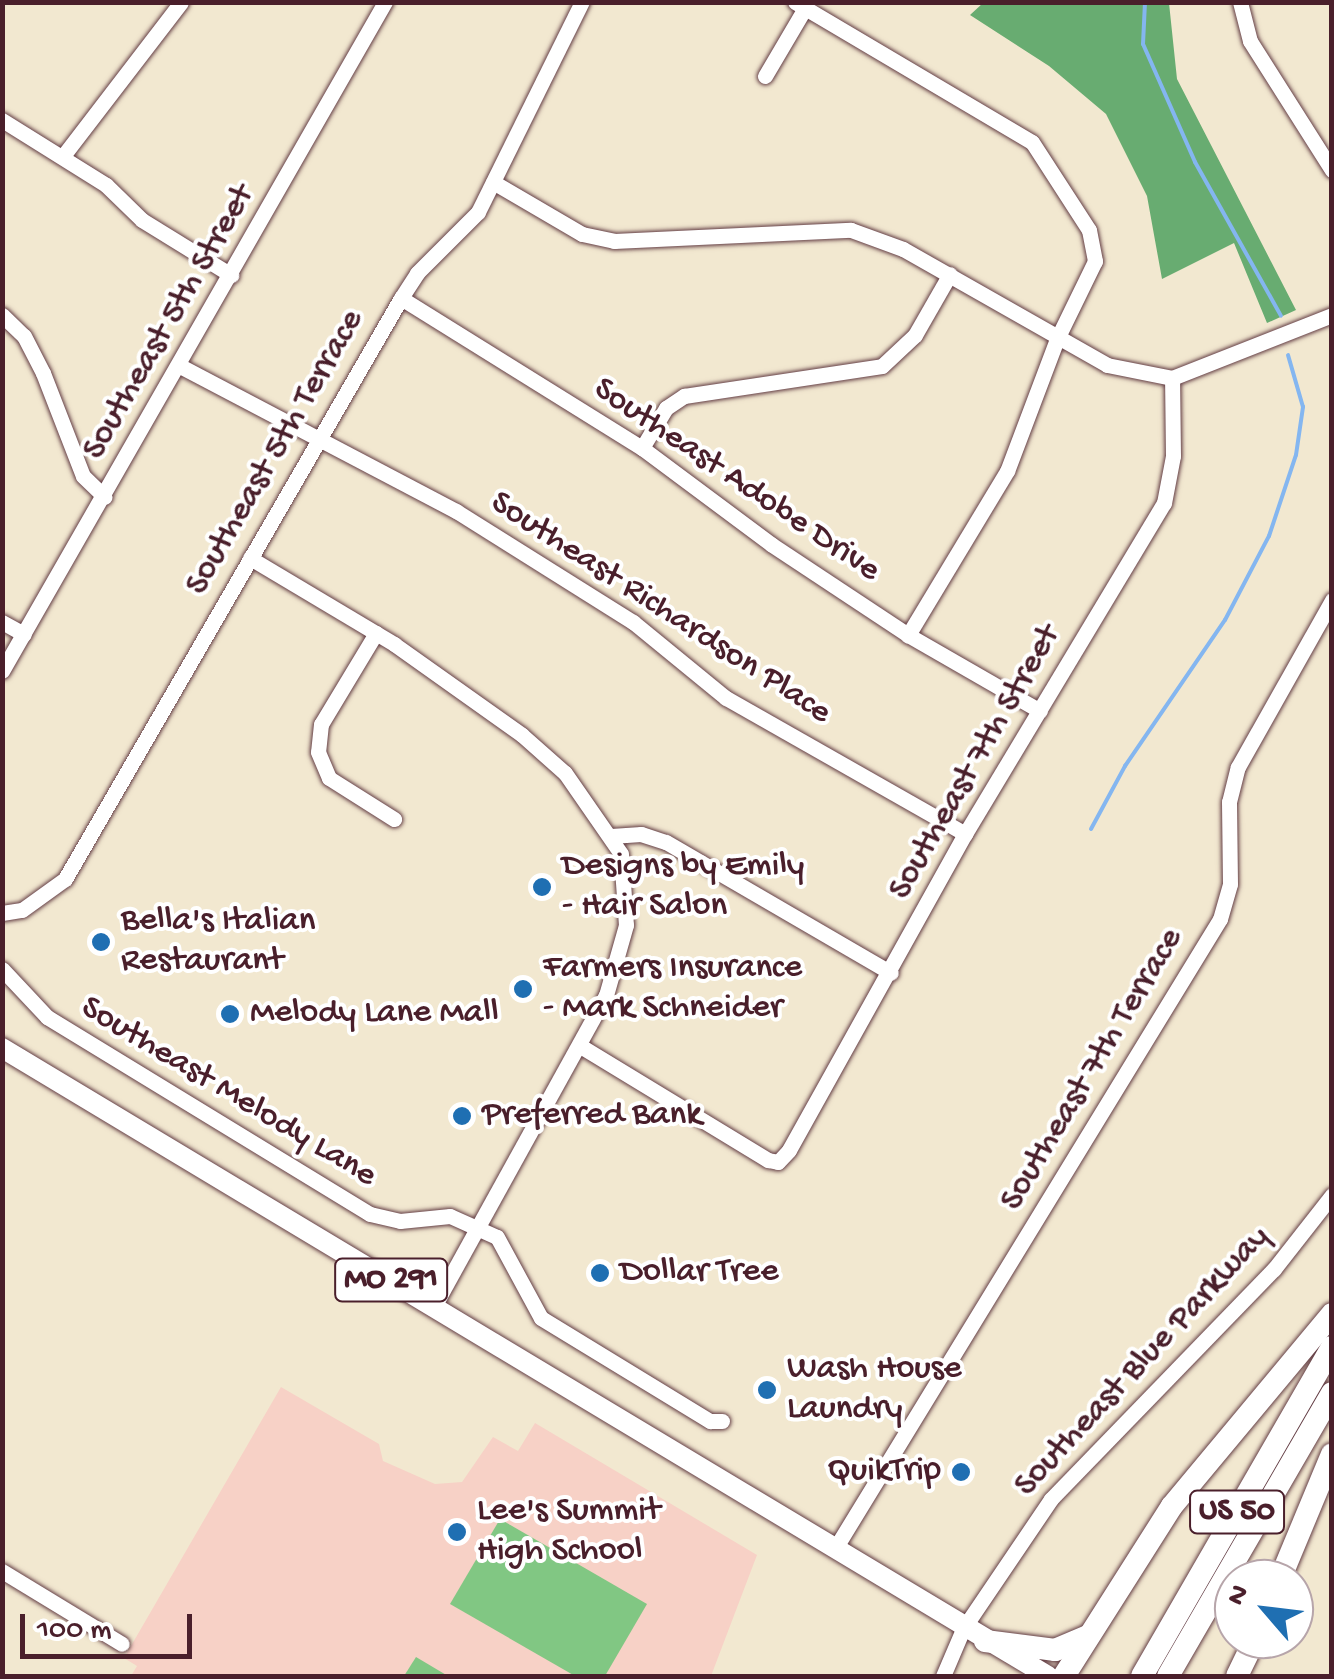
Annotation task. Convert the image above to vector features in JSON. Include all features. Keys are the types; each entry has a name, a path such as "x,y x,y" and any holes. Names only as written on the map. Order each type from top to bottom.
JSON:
{"highway":[{"path":"1064,1676 1172,1506 1332,1314"},
{"name":"US 50","path":"1142,1676 1332,1347"},
{"name":"US 50","path":"1168,1676 1332,1393"},
{"path":"1288,1559 1332,1454"},
{"path":"985,1641 1055,1650 1091,1634"}],"main road":[{"name":"MO 291","path":"2,1048 836,1547 963,1629 1048,1676"}],"street":[{"path":"63,156 181,2"},
{"name":"Southeast 5th Street","path":"2,670 105,497 385,2"},
{"name":"Southeast 5th Terrace","path":"2,913 22,910 65,879 416,272 478,212 532,115 582,2"},
{"path":"1240,2 1250,40 1332,170"},
{"path":"765,76 800,5 1032,142 1090,230 1094,261 1056,339 1007,471 908,635"},
{"path":"2,120 63,156 142,220 231,275"},
{"path":"493,182 582,234 614,241 851,230 950,274 1056,339 1108,364 1172,378 1332,315"},
{"path":"642,448 666,408 684,396 882,366 915,335 950,274"},
{"name":"Southeast Adobe Drive","path":"401,298 642,448 908,635 1040,711"},
{"path":"2,315 24,336 43,373 83,476 105,497"},
{"name":"Southeast Richardson Place","path":"180,366 318,442 456,511 633,622 726,698 965,834"},
{"name":"Southeast 7th Street","path":"582,1047 778,1162 892,973 965,834 1164,503 1173,456 1172,378"},
{"path":"250,558 376,632 544,754 611,836 626,874 626,925 582,1047 434,1305"},
{"name":"Southeast 7th Terrace","path":"836,1547 1220,919 1230,884 1229,802 1238,767 1332,600"},
{"path":"2,622 24,634"},
{"path":"376,632 321,724 318,752 329,778 394,819"},
{"path":"611,836 641,834 666,842 892,973"},
{"name":"Southeast Melody Lane","path":"2,969 46,1017 370,1214 400,1221 450,1216 479,1226"},
{"name":"Southeast Blue Parkway","path":"943,1676 963,1629 1028,1527 1075,1470 1259,1285 1332,1195"},
{"path":"479,1226 508,1250 541,1318 710,1421 722,1421"},
{"path":"2,1571 122,1644"}],"shaded area":[{"name":"Lee's Summit High School","path":"281,1387 379,1444 383,1461 435,1484 462,1482 493,1437 518,1451 535,1423 757,1555 711,1676 131,1676 137,1666 124,1658"}],"green space":[{"path":"983,3 1169,3 1177,79 1296,310 1267,323 1234,243 1162,279 1147,196 1106,114 1049,66 970,15"},
{"path":"500,1519 647,1604 605,1676 575,1676 450,1604"},
{"path":"416,1657 448,1676 404,1676"}],"waterway":[{"path":"1145,2 1143,44 1195,162 1281,316"},
{"path":"1091,829 1125,766 1225,620 1269,536 1296,455 1303,407 1288,355"}],"place":[{"name":"Designs by Emily - Hair Salon","path":"542,887"},
{"name":"Bella's Italian Restaurant","path":"101,942"},
{"name":"Farmers Insurance - Mark Schneider","path":"523,989"},
{"name":"Melody Lane Mall","path":"230,1014"},
{"name":"Preferred Bank","path":"462,1116"},
{"name":"Dollar Tree","path":"600,1273"},
{"name":"Wash House Laundry","path":"767,1390"},
{"name":"QuikTrip","path":"961,1472"},
{"name":"Lee's Summit High School","path":"457,1532"}]}
